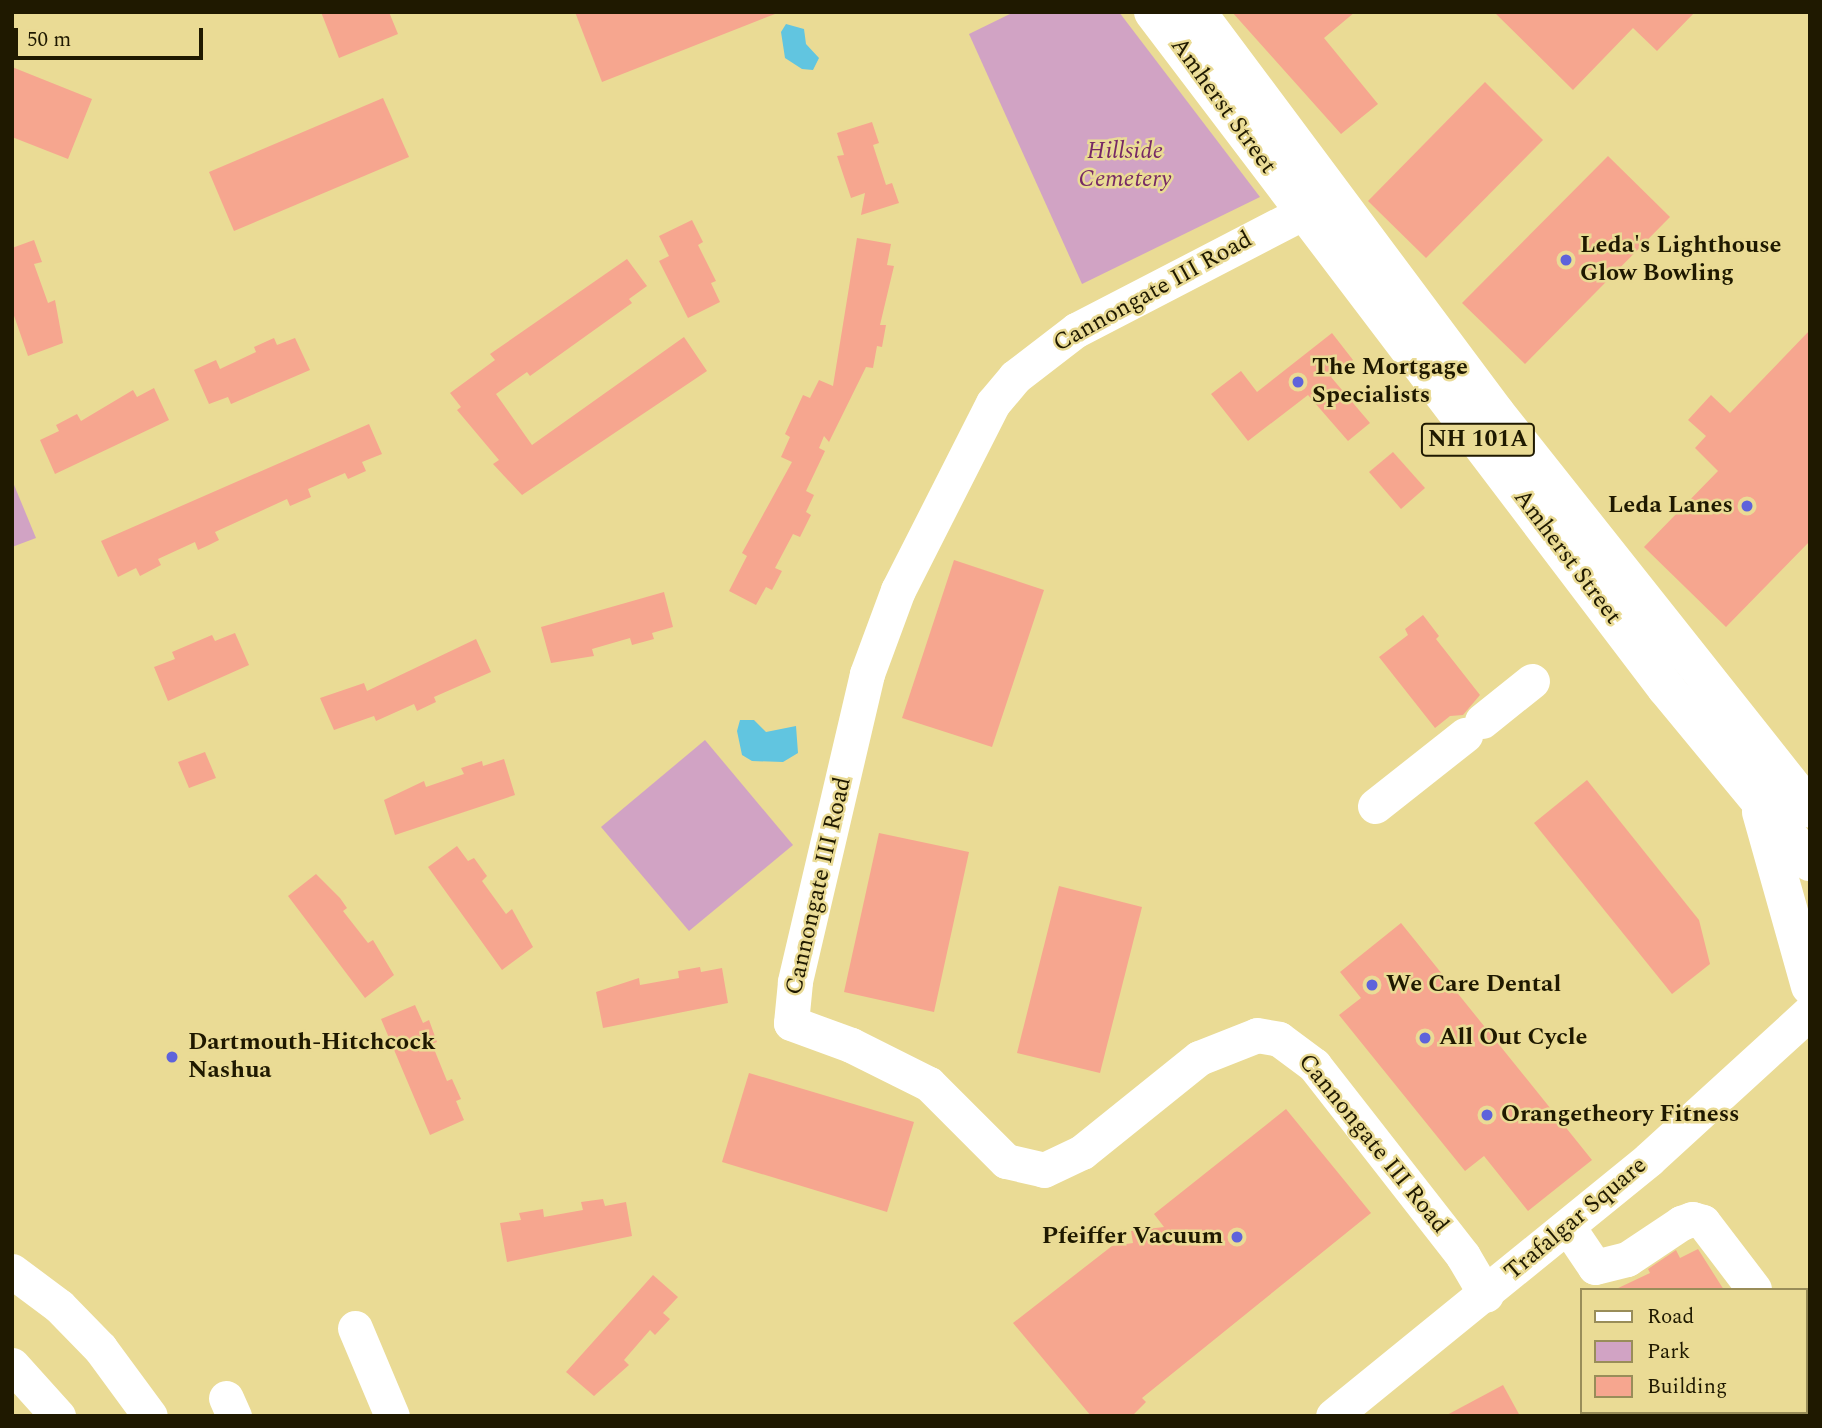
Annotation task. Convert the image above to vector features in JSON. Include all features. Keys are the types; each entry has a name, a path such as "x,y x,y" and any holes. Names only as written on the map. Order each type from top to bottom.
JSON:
{"highway":[{"name":"Amherst Street","path":"1153,12 1301,213 1759,804 1810,862"},
{"name":"Amherst Street","path":"1197,12 1496,413 1810,809"},
{"path":"1759,804 1810,986"}],"street":[{"name":"Cannongate III Road","path":"1301,213 1076,330 1023,370 993,403 898,590 867,674 795,982 790,1023 851,1045 929,1084 1006,1161 1044,1170 1082,1152 1199,1058 1248,1037 1279,1039 1314,1065 1463,1256 1486,1295"},
{"path":"1375,806 1532,681"},
{"name":"Trafalgar Square","path":"1333,1416 1568,1227 1810,1012"},
{"path":"1568,1227 1595,1267 1627,1259 1681,1223 1692,1219 1703,1222 1753,1288"},
{"path":"13,1274 59,1306 100,1348 150,1416"},
{"path":"355,1328 392,1416"},
{"path":"12,1365 58,1416"}],"green space":[{"name":"Hillside Cemetery","path":"1014,12 1119,12 1260,197 1082,284 969,34"},
{"path":"12,480 36,538 12,547"},
{"path":"705,740 793,845 689,931 601,827"}],"water":[{"path":"786,24 804,29 806,44 819,58 813,70 802,69 785,58 781,32"},
{"path":"740,720 754,720 766,732 796,726 798,753 783,762 752,761 742,755 737,731"}],"building":[{"path":"321,12 389,12 398,34 339,58"},
{"path":"575,12 775,12 775,14 602,82"},
{"path":"1232,12 1355,12 1324,38 1378,104 1341,134"},
{"path":"1494,12 1695,12 1657,51 1633,28 1573,90"},
{"path":"12,67 92,99 68,159 12,137"},
{"path":"1485,82 1543,140 1426,258 1368,201"},
{"path":"383,98 409,157 234,231 209,172"},
{"path":"872,122 879,143 873,145 886,185 892,183 899,203 861,215 865,193 851,198 837,156 844,155 837,133"},
{"name":"Leda's Lighthouse Glow Bowling","path":"1608,156 1670,217 1525,364 1462,303"},
{"path":"692,220 703,242 698,245 716,281 711,283 720,302 688,318 659,261 669,256 659,236"},
{"path":"857,238 891,244 887,265 894,266 880,325 886,325 882,347 877,346 873,368 866,367 829,442 824,436 819,448 825,451 806,491 814,495 806,512 811,515 800,537 793,534 775,568 782,571 772,590 766,587 756,605 729,591 747,556 742,553 792,462 781,457 790,437 785,434 803,395 810,398 819,380 833,386"},
{"path":"34,240 42,262 34,264 48,303 55,300 63,343 28,356 12,310 12,248"},
{"path":"627,259 647,286 629,299 632,303 530,376 527,372 496,394 532,445 684,337 707,371 522,495 493,464 499,460 457,410 461,407 450,393 495,360 490,354"},
{"name":"Leda Lanes","path":"1810,330 1810,541 1726,627 1644,547 1718,471 1695,448 1706,436 1688,420 1711,395 1730,413"},
{"name":"The Mortgage Specialists","path":"1332,333 1353,360 1331,377 1370,423 1348,441 1308,395 1248,441 1211,394 1241,371 1257,392"},
{"path":"274,338 277,345 295,338 310,370 231,404 228,397 209,404 194,370 216,360 220,369 256,352 254,347"},
{"path":"154,388 169,420 55,474 40,440 59,431 56,425 77,414 81,421 133,390 137,397"},
{"path":"369,424 382,454 362,462 366,471 348,479 345,473 308,489 311,497 290,506 287,499 215,532 219,540 198,550 195,542 158,559 161,565 140,576 136,568 118,577 101,541"},
{"path":"1393,452 1425,488 1401,509 1369,472"},
{"path":"954,560 1044,590 992,747 902,718"},
{"path":"664,592 673,627 652,633 654,639 632,645 630,638 592,649 594,656 551,663 541,627"},
{"path":"1423,615 1439,636 1436,639 1480,695 1463,715 1450,716 1435,728 1379,657 1408,635 1405,629"},
{"path":"235,633 249,665 168,701 154,667 175,659 172,652 212,635 215,641"},
{"path":"476,639 491,672 434,697 436,702 417,711 414,704 376,721 374,716 334,730 320,698 364,683 367,691"},
{"path":"205,752 216,778 189,788 178,762"},
{"path":"504,759 515,795 395,835 384,800 424,781 426,787 464,774 461,768 482,761 483,766"},
{"path":"1587,780 1699,920 1710,964 1672,994 1534,823"},
{"path":"879,833 969,852 934,1012 844,992"},
{"path":"457,846 468,861 474,858 487,876 482,881 506,914 512,909 533,947 502,970 428,867"},
{"path":"316,874 340,898 347,908 343,911 368,943 373,940 394,975 365,998 288,896"},
{"path":"1059,886 1142,907 1100,1073 1017,1053"},
{"path":"1401,923 1592,1160 1528,1211 1484,1156 1465,1171 1339,1015 1361,998 1340,972"},
{"path":"700,967 701,972 722,968 728,1003 603,1028 596,992 639,978 640,985 679,978 678,971"},
{"path":"415,1005 423,1023 429,1020 437,1042 432,1044 447,1081 452,1079 461,1099 456,1101 464,1120 430,1135 381,1019"},
{"path":"749,1073 914,1122 887,1212 722,1162"},
{"name":"Pfeiffer Vacuum","path":"1286,1109 1371,1213 1142,1398 1146,1402 1132,1416 1091,1416 1013,1323 1112,1246 1133,1243 1131,1231 1164,1227 1154,1214"},
{"path":"603,1199 605,1206 626,1202 632,1236 507,1262 500,1223 521,1220 519,1213 543,1209 544,1217 583,1210 581,1202"},
{"path":"1698,1249 1723,1288 1618,1288 1650,1273 1648,1269 1676,1250 1680,1258"},
{"path":"653,1275 678,1297 663,1313 670,1319 655,1335 650,1330 624,1360 629,1365 594,1396 566,1372"},
{"path":"1503,1385 1520,1416 1445,1416"}],"place":[{"name":"Leda's Lighthouse Glow Bowling","path":"1566,260"},
{"name":"The Mortgage Specialists","path":"1298,382"},
{"name":"Leda Lanes","path":"1747,506"},
{"name":"We Care Dental","path":"1372,985"},
{"name":"All Out Cycle","path":"1425,1038"},
{"name":"Dartmouth-Hitchcock Nashua","path":"172,1057"},
{"name":"Orangetheory Fitness","path":"1487,1115"},
{"name":"Pfeiffer Vacuum","path":"1237,1237"}]}
